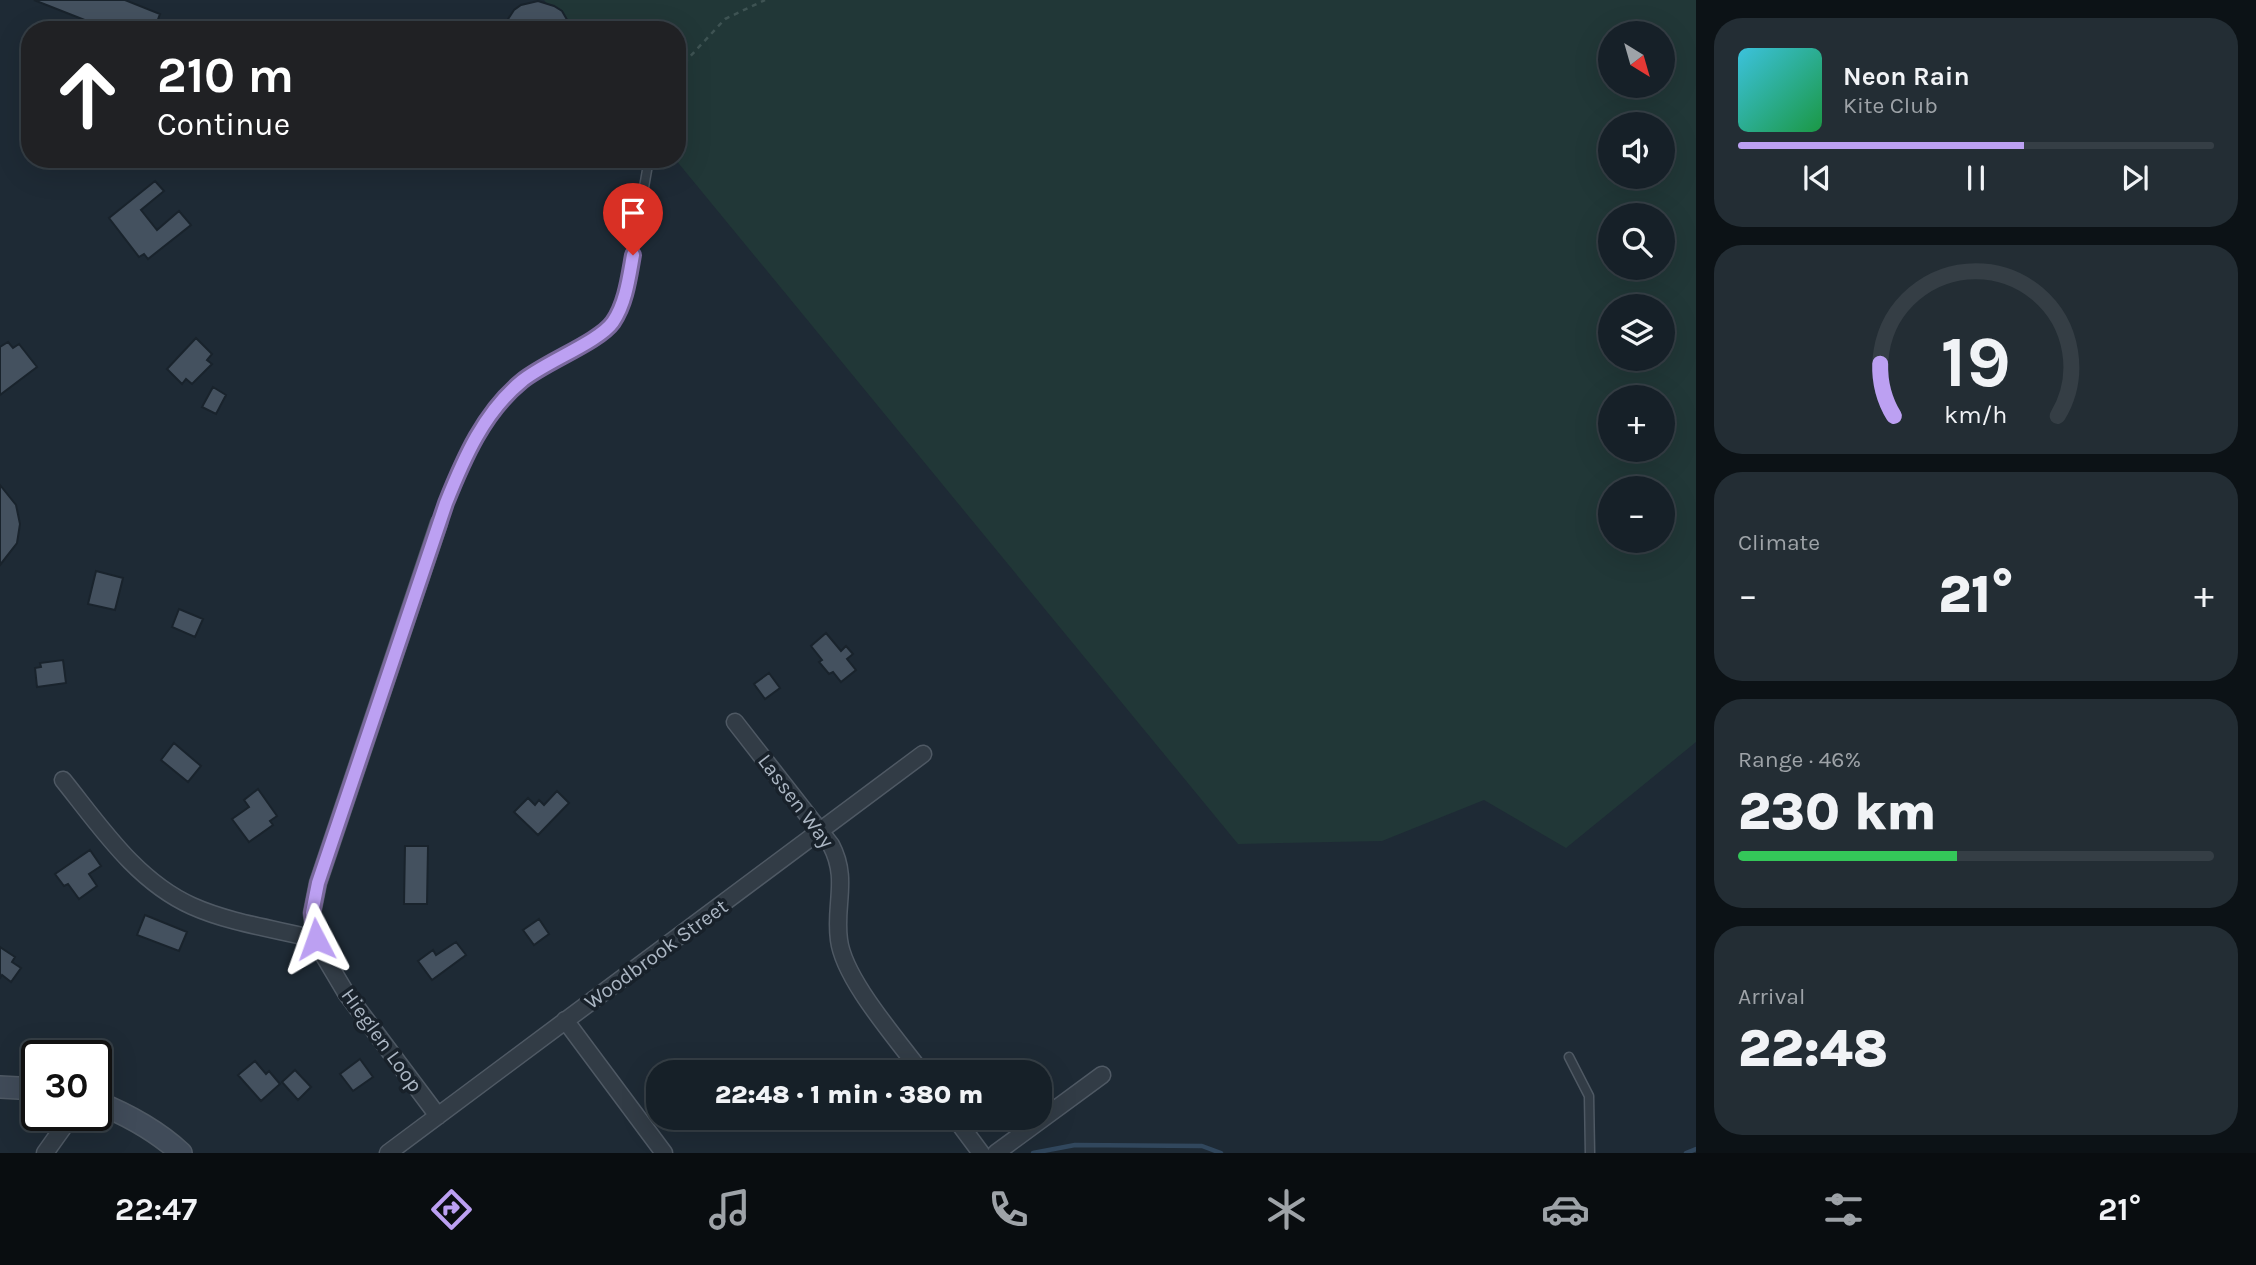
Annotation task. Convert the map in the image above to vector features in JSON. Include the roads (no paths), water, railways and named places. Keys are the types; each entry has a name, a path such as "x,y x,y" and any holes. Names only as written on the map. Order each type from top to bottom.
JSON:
{"main road":[{"path":"0,1087 21,1088"},
{"path":"112,1109 167,1140 181,1153"}],"street":[{"name":"Hieglen Loop","path":"438,1116 346,993 316,939 312,913 318,883 439,523"},
{"name":"Lassen Way","path":"735,722 822,832 838,857 841,868 838,924 843,956 867,998 912,1060"},
{"name":"Woodbrook Street","path":"388,1153 822,832 923,754"},
{"path":"63,780 120,851 147,878 168,892 212,914 316,939"},
{"path":"565,1020 664,1153"},
{"path":"996,1153 1102,1075"},
{"path":"964,1130 981,1153"},
{"path":"45,1153 61,1131"}],"lane":[{"path":"439,523 464,458 503,400 540,367 600,334 612,323 622,304 628,279 647,168"},
{"path":"1569,1057 1589,1096 1591,1153"}],"waterway":[{"path":"1033,1153 1075,1145 1202,1146 1221,1153"},
{"path":"1686,1153 1696,1149"}]}
